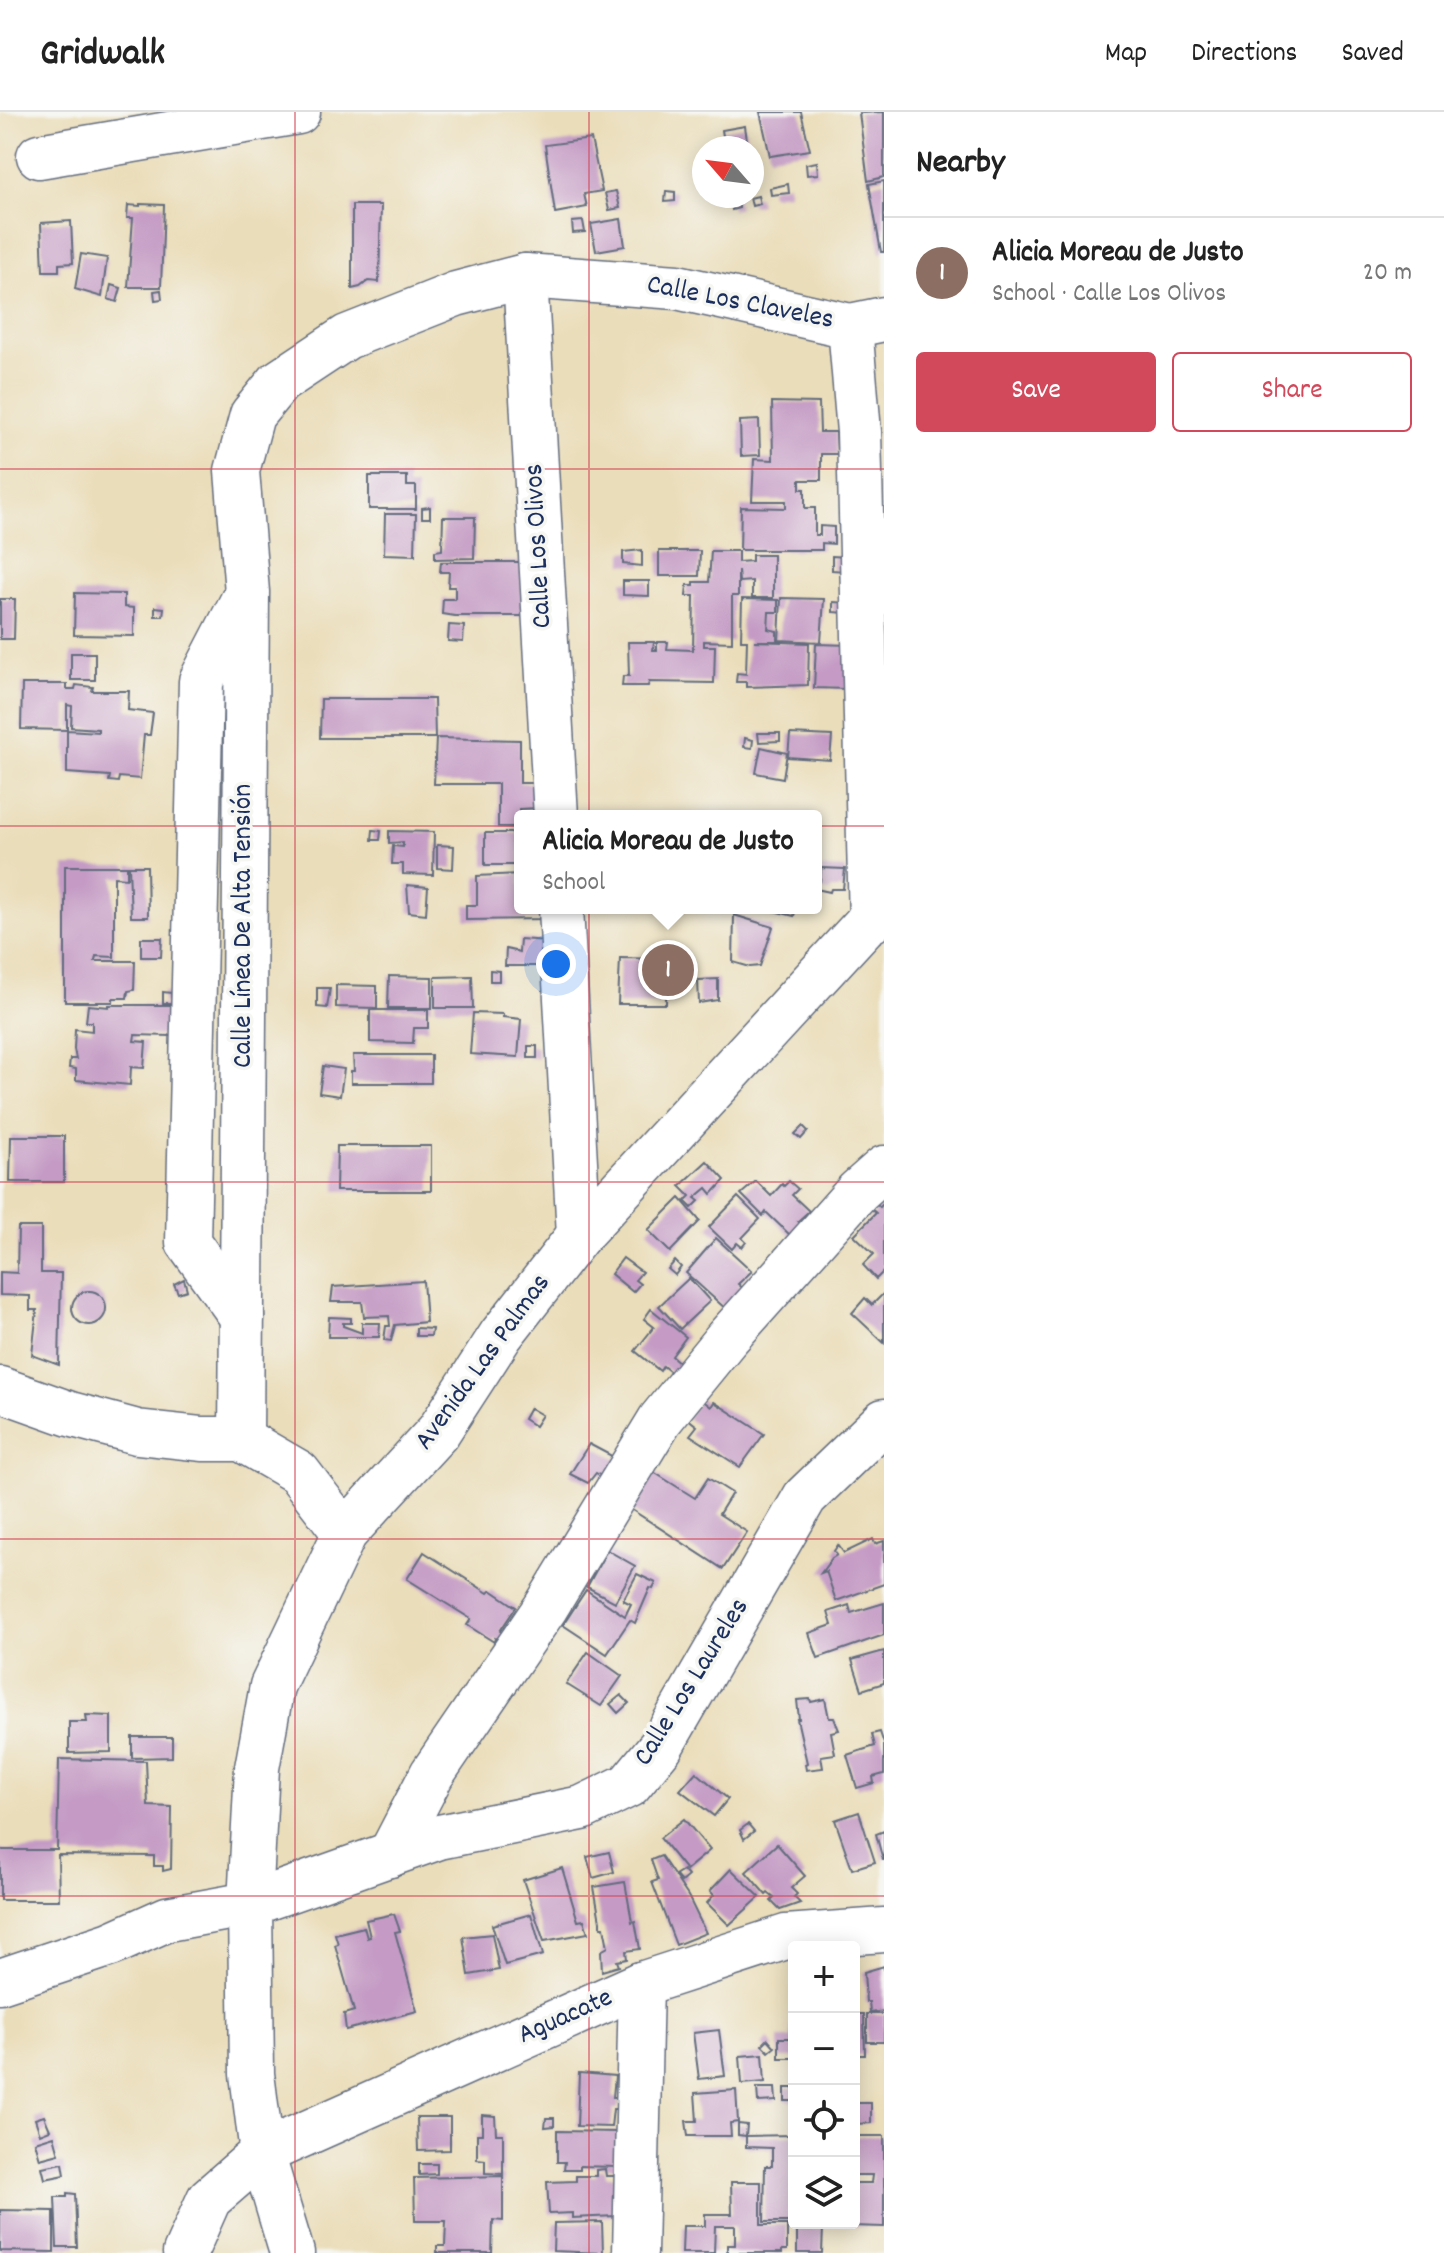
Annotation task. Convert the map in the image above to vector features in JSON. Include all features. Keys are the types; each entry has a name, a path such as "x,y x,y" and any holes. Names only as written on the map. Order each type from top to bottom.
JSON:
{"street":[{"path":"39,156 298,112"},
{"name":"Calle Los Claveles","path":"252,415 279,382 347,337 456,294 525,276 677,287 867,322"},
{"name":"Calle Los Olivos","path":"525,276 556,810"},
{"path":"867,322 859,432 878,912"},
{"name":"Calle Línea De Alta Tensión","path":"241,1439 247,592 237,471 252,415"},
{"name":"Avenida Las Palmas","path":"292,2253 262,2153 252,2074 250,1904 257,1768 272,1686 345,1533 438,1432 501,1335 579,1235 878,912"},
{"path":"561,914 579,1235"},
{"path":"390,1855 432,1774 546,1607 660,1420 726,1339 858,1191 884,1168"},
{"path":"0,1389 70,1414 137,1432 202,1439 241,1439 298,1472 345,1533"},
{"name":"Calle Los Laureles","path":"0,1981 111,1944 167,1919 250,1904 439,1837 582,1808 629,1785 661,1746 805,1497 884,1421"},
{"name":"Aguacate","path":"185,2253 209,2199 262,2153 641,1984 786,1937 884,1930"},
{"path":"635,2253 641,1984"}],"building":[{"path":"760,112 801,112 810,150 770,156"},
{"path":"884,112 884,177 868,181 859,113"},
{"path":"745,126 746,136 723,136 722,130"},
{"path":"591,139 602,191 584,194 587,207 555,213 545,145"},
{"path":"817,162 818,174 807,175 806,164"},
{"path":"884,181 884,252 881,252 869,184"},
{"path":"788,184 789,193 771,195 770,188"},
{"path":"616,191 620,208 609,210 605,193"},
{"path":"666,191 675,192 675,201 665,202"},
{"path":"128,205 164,205 161,287 128,287 133,218 127,218"},
{"path":"352,205 381,205 379,282 368,281 352,289"},
{"path":"621,219 625,246 596,251 591,224"},
{"path":"71,221 73,263 59,264 59,271 43,271 41,223"},
{"path":"583,221 585,232 573,233 572,222"},
{"path":"81,254 107,258 102,297 75,289"},
{"path":"111,285 121,288 117,302 108,299"},
{"path":"161,290 162,299 155,300 154,291"},
{"path":"772,402 819,403 820,432 836,432 837,454 821,454 821,480 800,480 800,489 805,489 805,508 815,508 815,535 820,535 820,526 834,527 834,544 822,543 822,550 740,550 741,507 786,508 786,501 752,501 754,459 773,460"},
{"path":"759,420 760,455 741,456 740,421"},
{"path":"369,476 407,476 407,486 416,486 416,509 369,509"},
{"path":"430,507 430,518 422,518 422,508"},
{"path":"385,514 416,514 415,555 384,554"},
{"path":"443,517 475,517 474,558 435,559 435,551 442,550"},
{"path":"642,550 642,566 623,564 623,552"},
{"path":"659,551 700,551 699,576 659,576"},
{"path":"711,551 738,551 738,562 752,561 752,555 773,555 773,598 752,598 752,581 739,582 738,570 738,596 732,596 732,642 704,641 704,646 715,646 714,683 649,682 648,686 622,686 623,676 629,676 628,642 654,642 653,650 657,650 657,642 668,642 667,649 693,650 694,596 686,596 687,585 709,582"},
{"path":"832,556 846,557 845,571 832,570"},
{"path":"441,562 522,562 522,616 442,614 443,599 455,599 455,587 448,587 449,572 440,572"},
{"path":"623,581 649,581 649,596 623,595"},
{"path":"75,593 124,594 124,607 134,608 134,636 74,635"},
{"path":"781,598 824,599 821,642 779,640"},
{"path":"0,599 15,599 14,639 0,639"},
{"path":"742,599 778,600 778,612 769,612 768,629 777,631 777,641 754,641 809,643 808,685 746,687 746,682 736,682 737,673 746,674 747,640 741,640"},
{"path":"833,602 846,603 846,613 833,612"},
{"path":"155,607 164,608 163,616 155,616"},
{"path":"449,625 464,626 463,642 448,641"},
{"path":"816,644 850,645 849,689 814,688"},
{"path":"71,653 95,653 95,680 71,680"},
{"path":"22,684 67,684 67,689 75,689 76,685 93,687 92,691 129,691 128,710 153,713 150,735 144,735 140,779 119,777 118,782 109,781 110,776 67,773 67,730 21,729","holes":["67,705 72,706 71,727 98,729 98,732 67,730"]},
{"path":"321,699 434,699 435,738 320,738"},
{"path":"758,733 780,733 780,741 759,742"},
{"path":"790,734 832,736 830,760 788,757"},
{"path":"436,738 520,740 520,783 539,783 539,808 514,810 514,827 498,827 498,784 434,784"},
{"path":"745,738 753,740 752,748 744,747"},
{"path":"761,747 787,753 783,778 756,773"},
{"path":"373,830 381,831 380,840 372,840"},
{"path":"389,831 434,832 433,875 403,874 403,864 392,864 393,846 403,847 403,842 389,843"},
{"path":"485,833 514,833 514,865 485,865"},
{"path":"437,845 454,846 453,869 437,868"},
{"path":"65,866 127,866 127,878 114,877 114,957 96,956 95,961 135,961 134,990 128,991 127,998 113,998 113,1002 65,1002"},
{"path":"129,866 147,866 148,917 131,917"},
{"path":"822,868 845,869 843,889 831,889 830,892 822,890"},
{"path":"514,874 514,914 547,914 547,919 466,920 466,905 477,905 477,876"},
{"path":"407,885 428,887 426,914 409,912"},
{"path":"734,915 773,927 760,966 750,967 733,962"},
{"path":"141,938 162,938 161,957 141,957"},
{"path":"520,939 547,941 546,966 505,966 506,949 519,952"},
{"path":"620,958 667,959 666,1004 618,1004"},
{"path":"490,970 499,971 499,981 490,981"},
{"path":"389,976 432,977 432,1008 388,1008"},
{"path":"472,976 473,1008 435,1008 435,977"},
{"path":"718,979 718,1000 699,1003 698,980"},
{"path":"336,985 377,986 377,1008 336,1007"},
{"path":"317,988 330,988 327,1008 317,1007"},
{"path":"163,992 171,993 172,1003 163,1003"},
{"path":"88,1005 172,1005 171,1036 135,1035 134,1041 146,1042 144,1068 131,1067 130,1085 76,1080 76,1069 69,1068 70,1059 76,1059 75,1029 92,1031 92,1022 86,1022"},
{"path":"370,1010 428,1010 428,1028 414,1028 413,1043 370,1042"},
{"path":"473,1013 503,1014 503,1017 521,1019 518,1057 470,1054"},
{"path":"528,1046 537,1046 537,1058 528,1058"},
{"path":"353,1055 431,1055 431,1083 351,1083"},
{"path":"323,1066 344,1069 340,1096 319,1093"},
{"path":"803,1126 808,1131 801,1139 795,1134"},
{"path":"11,1136 64,1136 64,1182 10,1182"},
{"path":"337,1146 431,1146 431,1191 336,1191"},
{"path":"707,1161 725,1180 712,1194 707,1188 695,1198 699,1201 692,1208 685,1201 690,1196 680,1186"},
{"path":"756,1181 771,1196 789,1181 798,1189 792,1195 809,1211 798,1221 802,1225 791,1236 766,1212 763,1216 741,1194"},
{"path":"738,1197 760,1219 742,1238 746,1242 742,1247 737,1243 732,1249 709,1227"},
{"path":"680,1198 700,1221 670,1252 648,1230"},
{"path":"875,1202 880,1207 884,1203 884,1271 876,1279 863,1265 874,1254 854,1235 876,1213 869,1207"},
{"path":"18,1227 41,1227 41,1273 61,1273 59,1365 32,1355 37,1310 30,1310 30,1296 0,1295 0,1272 17,1273"},
{"path":"716,1238 752,1271 738,1284 745,1290 727,1310 686,1273"},
{"path":"623,1258 642,1272 635,1280 640,1284 633,1292 611,1274"},
{"path":"675,1261 681,1267 675,1275 668,1269"},
{"path":"689,1278 710,1301 680,1329 659,1306"},
{"path":"184,1279 187,1290 178,1293 174,1284"},
{"path":"423,1281 426,1322 395,1325 391,1341 384,1340 386,1326 390,1326 389,1316 364,1317 362,1302 331,1302 333,1287"},
{"path":"89,1291 101,1296 106,1308 101,1320 89,1325 77,1320 72,1308 77,1296"},
{"path":"884,1293 884,1343 852,1313 865,1298 872,1305"},
{"path":"651,1309 686,1337 672,1356 681,1364 673,1374 663,1366 660,1371 635,1351 654,1327 644,1319"},
{"path":"329,1317 351,1318 351,1323 343,1323 343,1326 362,1333 362,1323 380,1323 379,1337 328,1337"},
{"path":"416,1328 432,1329 431,1336 416,1336"},
{"path":"701,1399 711,1407 714,1402 764,1434 740,1467 690,1435 697,1426 687,1418"},
{"path":"530,1408 542,1415 535,1426 524,1419"},
{"path":"589,1444 627,1464 613,1483 596,1473 588,1483 570,1474"},
{"path":"652,1471 695,1498 708,1478 732,1493 719,1514 747,1532 723,1569 629,1508"},
{"path":"873,1539 875,1544 884,1541 884,1584 836,1601 826,1571 821,1573 837,1555 834,1551 838,1545 844,1553"},
{"path":"607,1550 635,1566 615,1602 587,1587"},
{"path":"424,1552 516,1607 500,1631 508,1636 503,1643 495,1638 494,1642 467,1625 471,1619 407,1579"},
{"path":"637,1574 656,1583 653,1589 650,1588 635,1623 630,1620 607,1654 563,1625 586,1590 625,1616 631,1604 623,1600"},
{"path":"884,1603 884,1635 818,1658 809,1633 832,1625 828,1612 849,1605 851,1613"},
{"path":"884,1651 884,1683 862,1690 852,1660"},
{"path":"588,1652 622,1676 601,1706 566,1684"},
{"path":"621,1695 629,1703 618,1713 610,1704"},
{"path":"810,1699 811,1702 825,1699 829,1718 834,1718 839,1730 831,1732 835,1754 821,1756 823,1768 806,1770 797,1719 797,1700"},
{"path":"86,1715 111,1716 111,1752 69,1753 69,1722 87,1722"},
{"path":"880,1732 884,1744 884,1774 873,1777 874,1783 857,1788 847,1755 875,1746 872,1734"},
{"path":"132,1737 172,1737 172,1757 132,1758"},
{"path":"59,1759 146,1761 148,1806 172,1807 171,1869 163,1871 163,1866 154,1866 154,1856 58,1855 59,1900 0,1900 0,1850 57,1850"},
{"path":"696,1772 728,1799 714,1816 680,1790"},
{"path":"859,1812 875,1862 852,1869 835,1820"},
{"path":"684,1819 710,1850 686,1870 660,1838"},
{"path":"748,1824 754,1831 744,1839 740,1830"},
{"path":"884,1831 884,1860 883,1860 876,1834"},
{"path":"777,1844 805,1876 791,1888 800,1903 780,1910 771,1901 774,1898 768,1893 766,1895 746,1872"},
{"path":"609,1852 614,1872 593,1878 587,1857"},
{"path":"661,1856 688,1896 706,1933 676,1945 652,1882 658,1880 651,1860"},
{"path":"562,1868 578,1921 584,1920 588,1933 544,1941 523,1880"},
{"path":"731,1869 760,1897 729,1925 707,1903 714,1895 710,1891"},
{"path":"683,1870 688,1876 681,1882 675,1875"},
{"path":"625,1882 640,1949 626,1951 627,1959 617,1961 619,1966 602,1971 601,1951 608,1947 594,1887"},
{"path":"394,1914 400,1931 395,1932 417,2011 346,2030 344,2014 354,2011 335,1945 338,1944 335,1934 364,1927 367,1938 370,1937 366,1920"},
{"path":"531,1914 543,1955 505,1965 492,1925"},
{"path":"492,1934 499,1970 469,1975 463,1937"},
{"path":"884,1966 884,2011 870,2013 864,1972"},
{"path":"860,2014 864,2014 865,2055 860,2055"},
{"path":"867,2014 884,2014 884,2042 867,2042"},
{"path":"719,2030 725,2076 699,2079 693,2033"},
{"path":"779,2038 788,2038 788,2058 779,2058"},
{"path":"768,2039 775,2047 769,2052 762,2045"},
{"path":"763,2054 765,2082 742,2084 740,2056"},
{"path":"579,2073 615,2076 613,2097 619,2097 618,2109 613,2109 611,2127 577,2126"},
{"path":"757,2088 775,2088 776,2101 758,2102"},
{"path":"736,2090 738,2122 730,2123 731,2136 688,2136 686,2121 697,2121 695,2093"},
{"path":"860,2103 871,2103 871,2123 860,2124"},
{"path":"482,2115 495,2116 496,2134 503,2134 503,2174 485,2173 485,2160 477,2159 477,2134 482,2134"},
{"path":"44,2116 50,2130 40,2134 35,2119"},
{"path":"417,2117 450,2117 450,2150 418,2151"},
{"path":"546,2118 554,2118 554,2126 545,2127"},
{"path":"738,2124 747,2125 746,2136 738,2135"},
{"path":"557,2131 618,2132 617,2167 580,2166 580,2170 564,2170 565,2162 557,2162"},
{"path":"788,2135 788,2222 764,2222 765,2166 772,2166 772,2148 746,2147 746,2136"},
{"path":"54,2136 59,2154 40,2159 35,2142"},
{"path":"860,2136 884,2136 884,2227 860,2226 860,2183 871,2183 872,2175 860,2175"},
{"path":"63,2163 65,2175 45,2179 42,2167"},
{"path":"419,2164 437,2164 437,2174 419,2175"},
{"path":"605,2169 606,2176 617,2176 616,2216 572,2218 572,2213 549,2214 547,2182 576,2181 576,2176 596,2176 596,2170"},
{"path":"503,2176 503,2221 493,2220 492,2253 437,2253 437,2246 445,2246 446,2221 415,2221 414,2178"},
{"path":"731,2182 761,2182 761,2225 787,2225 787,2250 782,2250 782,2253 727,2253 727,2245 735,2245 735,2226 715,2226 714,2253 682,2253 683,2226 705,2226 705,2214 732,2214"},
{"path":"67,2193 75,2194 77,2247 57,2247 55,2197 67,2197"},
{"path":"0,2210 54,2211 54,2252 0,2251"},
{"path":"602,2222 603,2253 553,2251 554,2223"},
{"path":"797,2229 823,2229 822,2253 797,2253"}],"place":[{"name":"Alicia Moreau de Justo","path":"668,970"}]}
